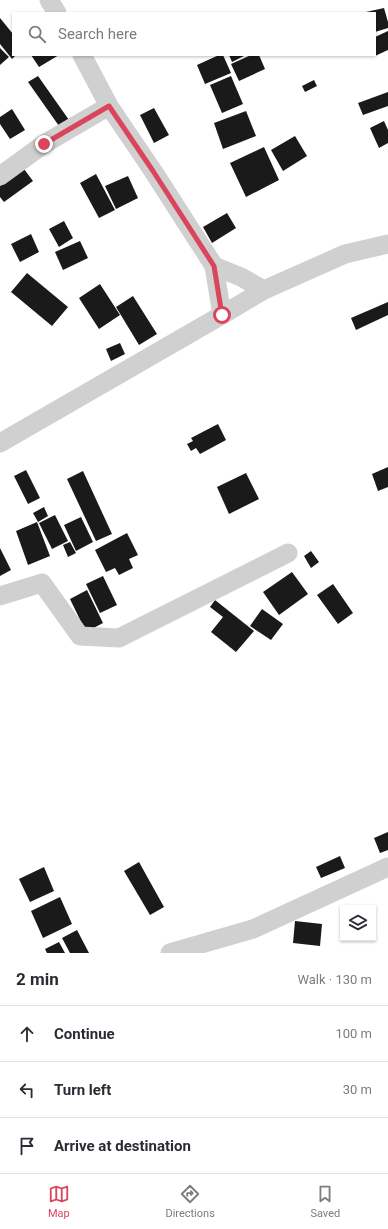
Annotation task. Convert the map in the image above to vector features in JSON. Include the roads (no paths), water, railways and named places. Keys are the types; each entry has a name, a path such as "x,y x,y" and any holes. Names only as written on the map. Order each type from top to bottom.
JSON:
{"street":[{"path":"49,0 56,12"},
{"path":"83,56 109,106 214,266 222,315"},
{"path":"0,176 44,144 109,106"},
{"path":"0,443 264,290 345,254 388,244"},
{"path":"214,266 241,277 264,290"},
{"path":"0,596 42,583 80,636 119,638 288,553"},
{"path":"170,953 253,929 388,867"}]}
